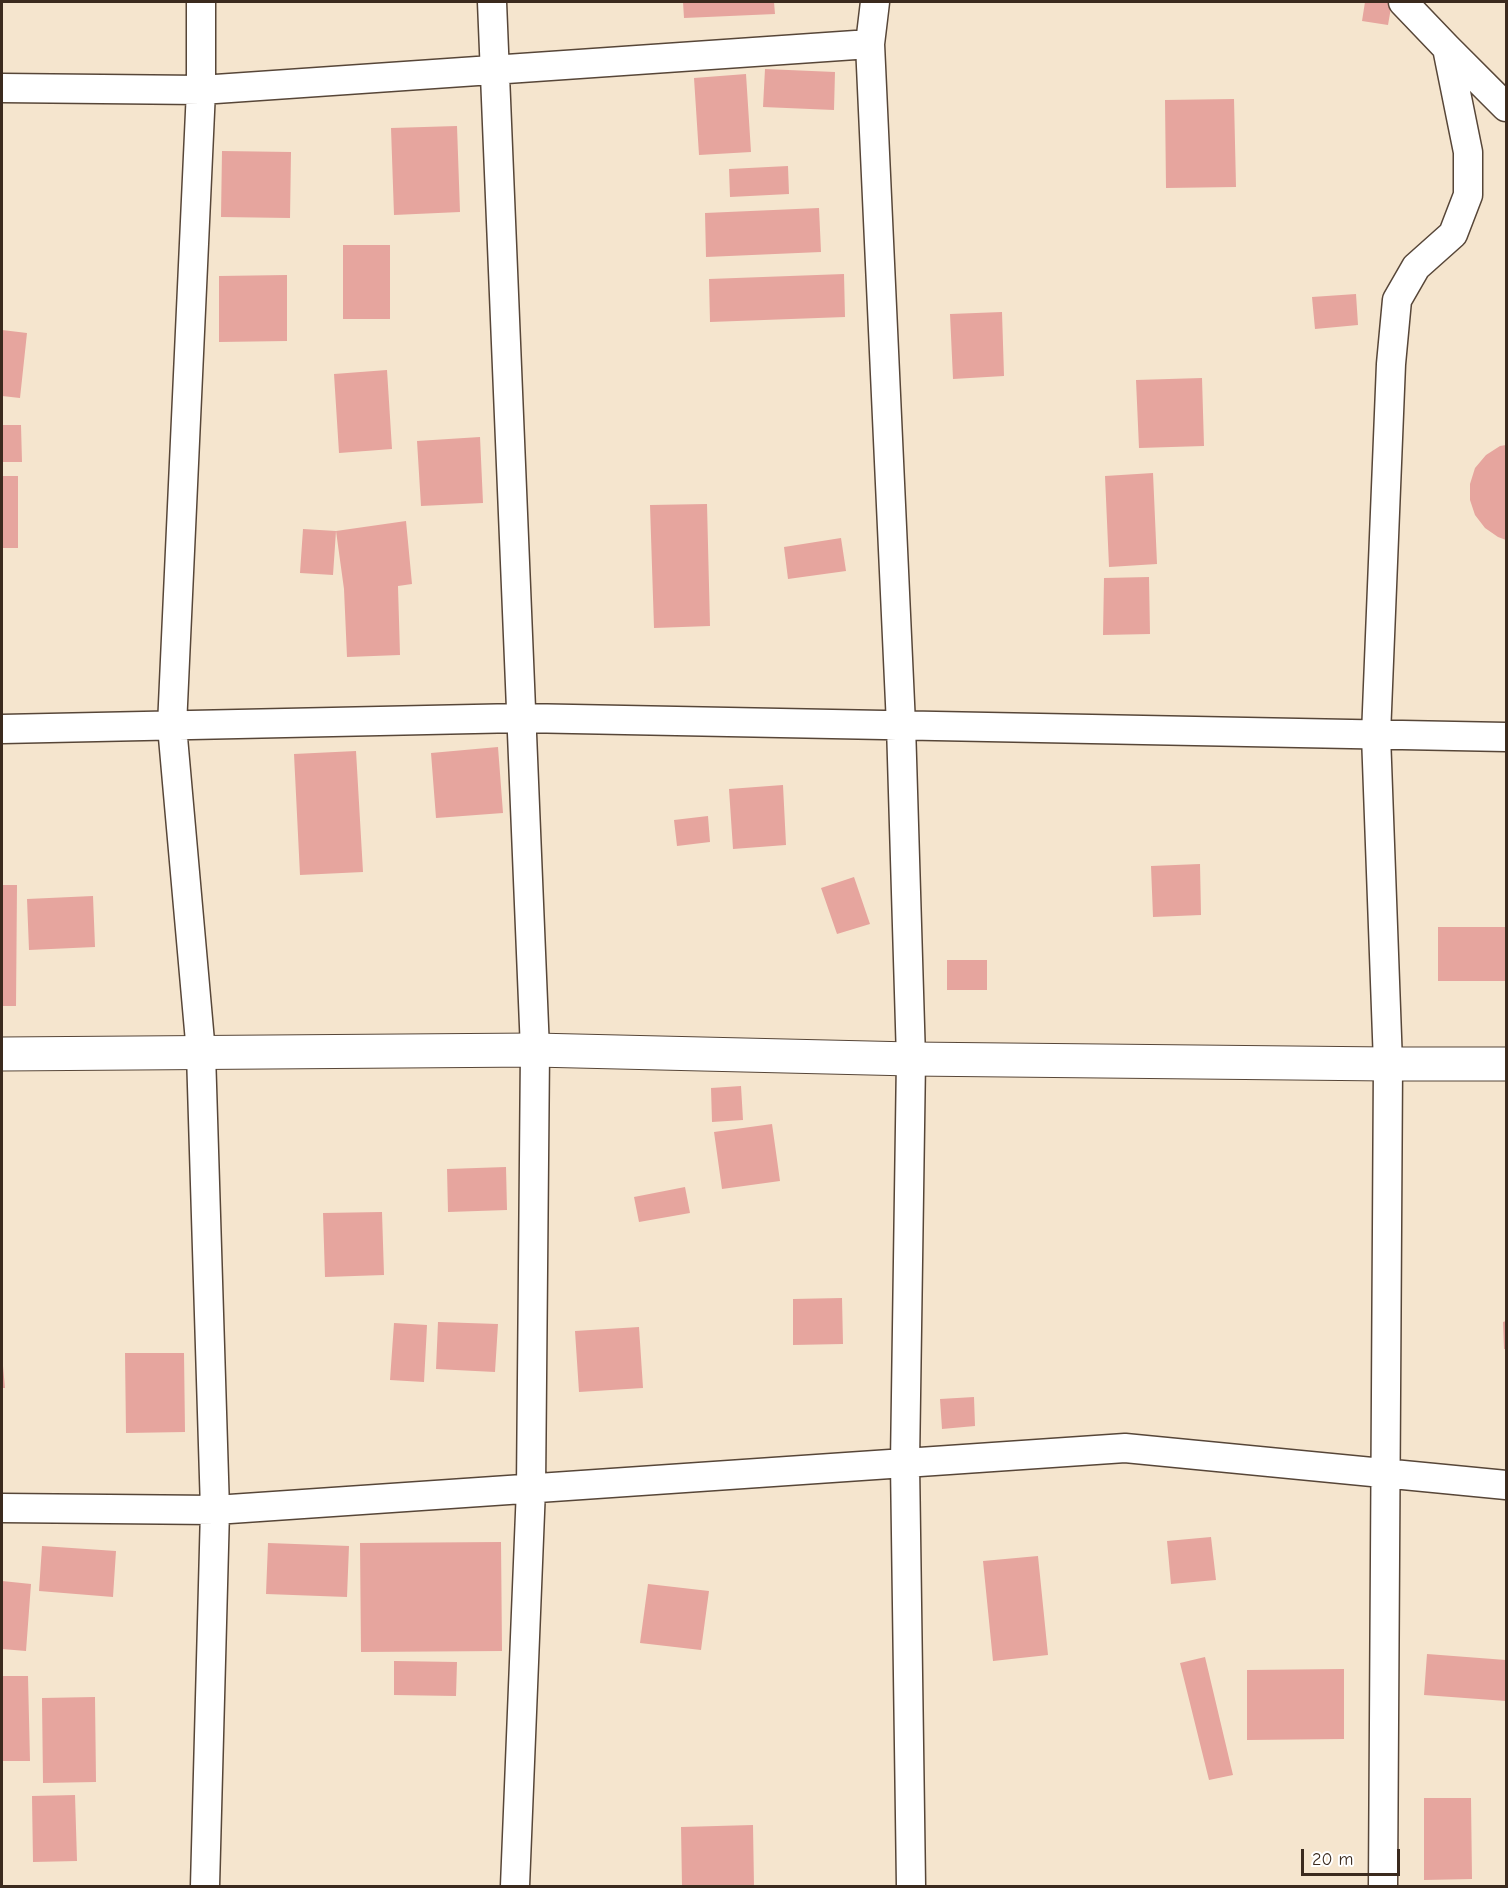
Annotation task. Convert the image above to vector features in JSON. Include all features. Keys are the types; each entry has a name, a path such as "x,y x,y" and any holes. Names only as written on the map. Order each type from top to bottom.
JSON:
{"street":[{"path":"201,2 201,90 172,726 201,1053 215,1509 205,1887"},
{"path":"492,2 535,1050 531,1488 515,1887"},
{"path":"876,2 870,44 901,725 912,1059 905,1463 911,1887"},
{"path":"1403,2 1506,107"},
{"path":"2,88 201,90 870,44"},
{"path":"1383,1887 1388,1064 1376,735 1390,376 1397,300 1416,267 1453,234 1468,195 1468,152 1447,48"},
{"path":"2,729 521,718 1506,738"},
{"path":"2,1054 535,1050 912,1059 1506,1064"},
{"path":"2,1508 215,1509 1125,1448 1506,1485"}],"building":[{"path":"683,2 774,2 775,14 684,18"},
{"path":"1365,2 1392,2 1388,25 1362,21"},
{"path":"765,69 835,72 834,110 763,107"},
{"path":"746,74 751,152 699,155 694,78"},
{"path":"1234,99 1236,187 1166,188 1165,100"},
{"path":"457,126 460,212 394,215 391,128"},
{"path":"222,151 291,152 290,218 221,217"},
{"path":"788,166 789,194 730,197 729,169"},
{"path":"819,208 821,252 706,257 705,213"},
{"path":"343,245 390,245 390,319 343,319"},
{"path":"844,274 845,317 710,322 709,279"},
{"path":"287,275 287,341 219,342 219,276"},
{"path":"1356,294 1358,325 1315,329 1312,297"},
{"path":"1002,312 1004,376 953,379 950,314"},
{"path":"2,330 27,333 20,398 2,396"},
{"path":"387,370 392,449 339,453 334,374"},
{"path":"1202,378 1204,446 1139,448 1136,380"},
{"path":"2,425 21,425 22,462 2,462"},
{"path":"480,437 483,503 421,506 417,441"},
{"path":"1506,445 1506,540 1485,528 1475,515 1470,500 1470,484 1475,468 1486,455"},
{"path":"1153,473 1157,564 1109,567 1105,476"},
{"path":"2,476 18,476 18,548 2,548"},
{"path":"707,504 710,626 654,628 650,505"},
{"path":"406,521 412,584 398,586 400,655 347,657 344,589 336,531"},
{"path":"303,529 336,531 333,575 300,573"},
{"path":"841,538 846,571 788,579 784,547"},
{"path":"1149,577 1150,634 1103,635 1104,578"},
{"path":"498,747 503,813 436,818 431,753"},
{"path":"356,751 363,872 300,875 294,754"},
{"path":"783,785 786,845 733,849 729,789"},
{"path":"708,816 710,842 677,846 674,820"},
{"path":"1200,864 1201,915 1153,917 1151,866"},
{"path":"854,877 870,924 837,934 821,888"},
{"path":"2,885 17,885 16,1006 2,1006"},
{"path":"93,896 95,947 29,950 27,899"},
{"path":"1438,927 1506,927 1506,981 1438,981"},
{"path":"947,960 987,960 987,990 947,990"},
{"path":"741,1086 743,1120 712,1122 711,1088"},
{"path":"772,1124 780,1181 722,1189 714,1132"},
{"path":"506,1167 507,1210 448,1212 447,1169"},
{"path":"685,1187 690,1213 639,1222 634,1197"},
{"path":"382,1212 384,1275 325,1277 323,1213"},
{"path":"842,1298 843,1344 793,1345 793,1299"},
{"path":"1506,1321 1506,1349 1504,1349 1503,1322"},
{"path":"438,1322 498,1324 495,1372 436,1369"},
{"path":"394,1323 427,1325 424,1382 390,1380"},
{"path":"639,1327 643,1388 579,1392 575,1331"},
{"path":"125,1353 184,1353 185,1432 126,1433"},
{"path":"3,1366 5,1388 2,1388"},
{"path":"974,1397 975,1426 942,1429 940,1399"},
{"path":"1211,1537 1216,1580 1171,1584 1167,1541"},
{"path":"501,1542 502,1651 361,1652 360,1543"},
{"path":"268,1543 349,1546 347,1597 266,1594"},
{"path":"42,1546 116,1551 113,1597 39,1591"},
{"path":"1038,1556 1048,1655 993,1661 983,1561"},
{"path":"2,1581 31,1584 26,1651 2,1649"},
{"path":"648,1584 709,1591 701,1650 640,1643"},
{"path":"1427,1654 1506,1660 1506,1701 1424,1695"},
{"path":"1205,1657 1233,1775 1209,1780 1180,1663"},
{"path":"394,1661 457,1662 456,1696 394,1695"},
{"path":"1344,1669 1344,1739 1247,1740 1247,1670"},
{"path":"2,1676 28,1676 30,1761 2,1761"},
{"path":"95,1697 96,1782 43,1783 42,1698"},
{"path":"75,1795 77,1861 33,1862 32,1796"},
{"path":"1424,1798 1471,1798 1472,1879 1424,1880"},
{"path":"753,1825 754,1886 682,1886 681,1827"}]}
